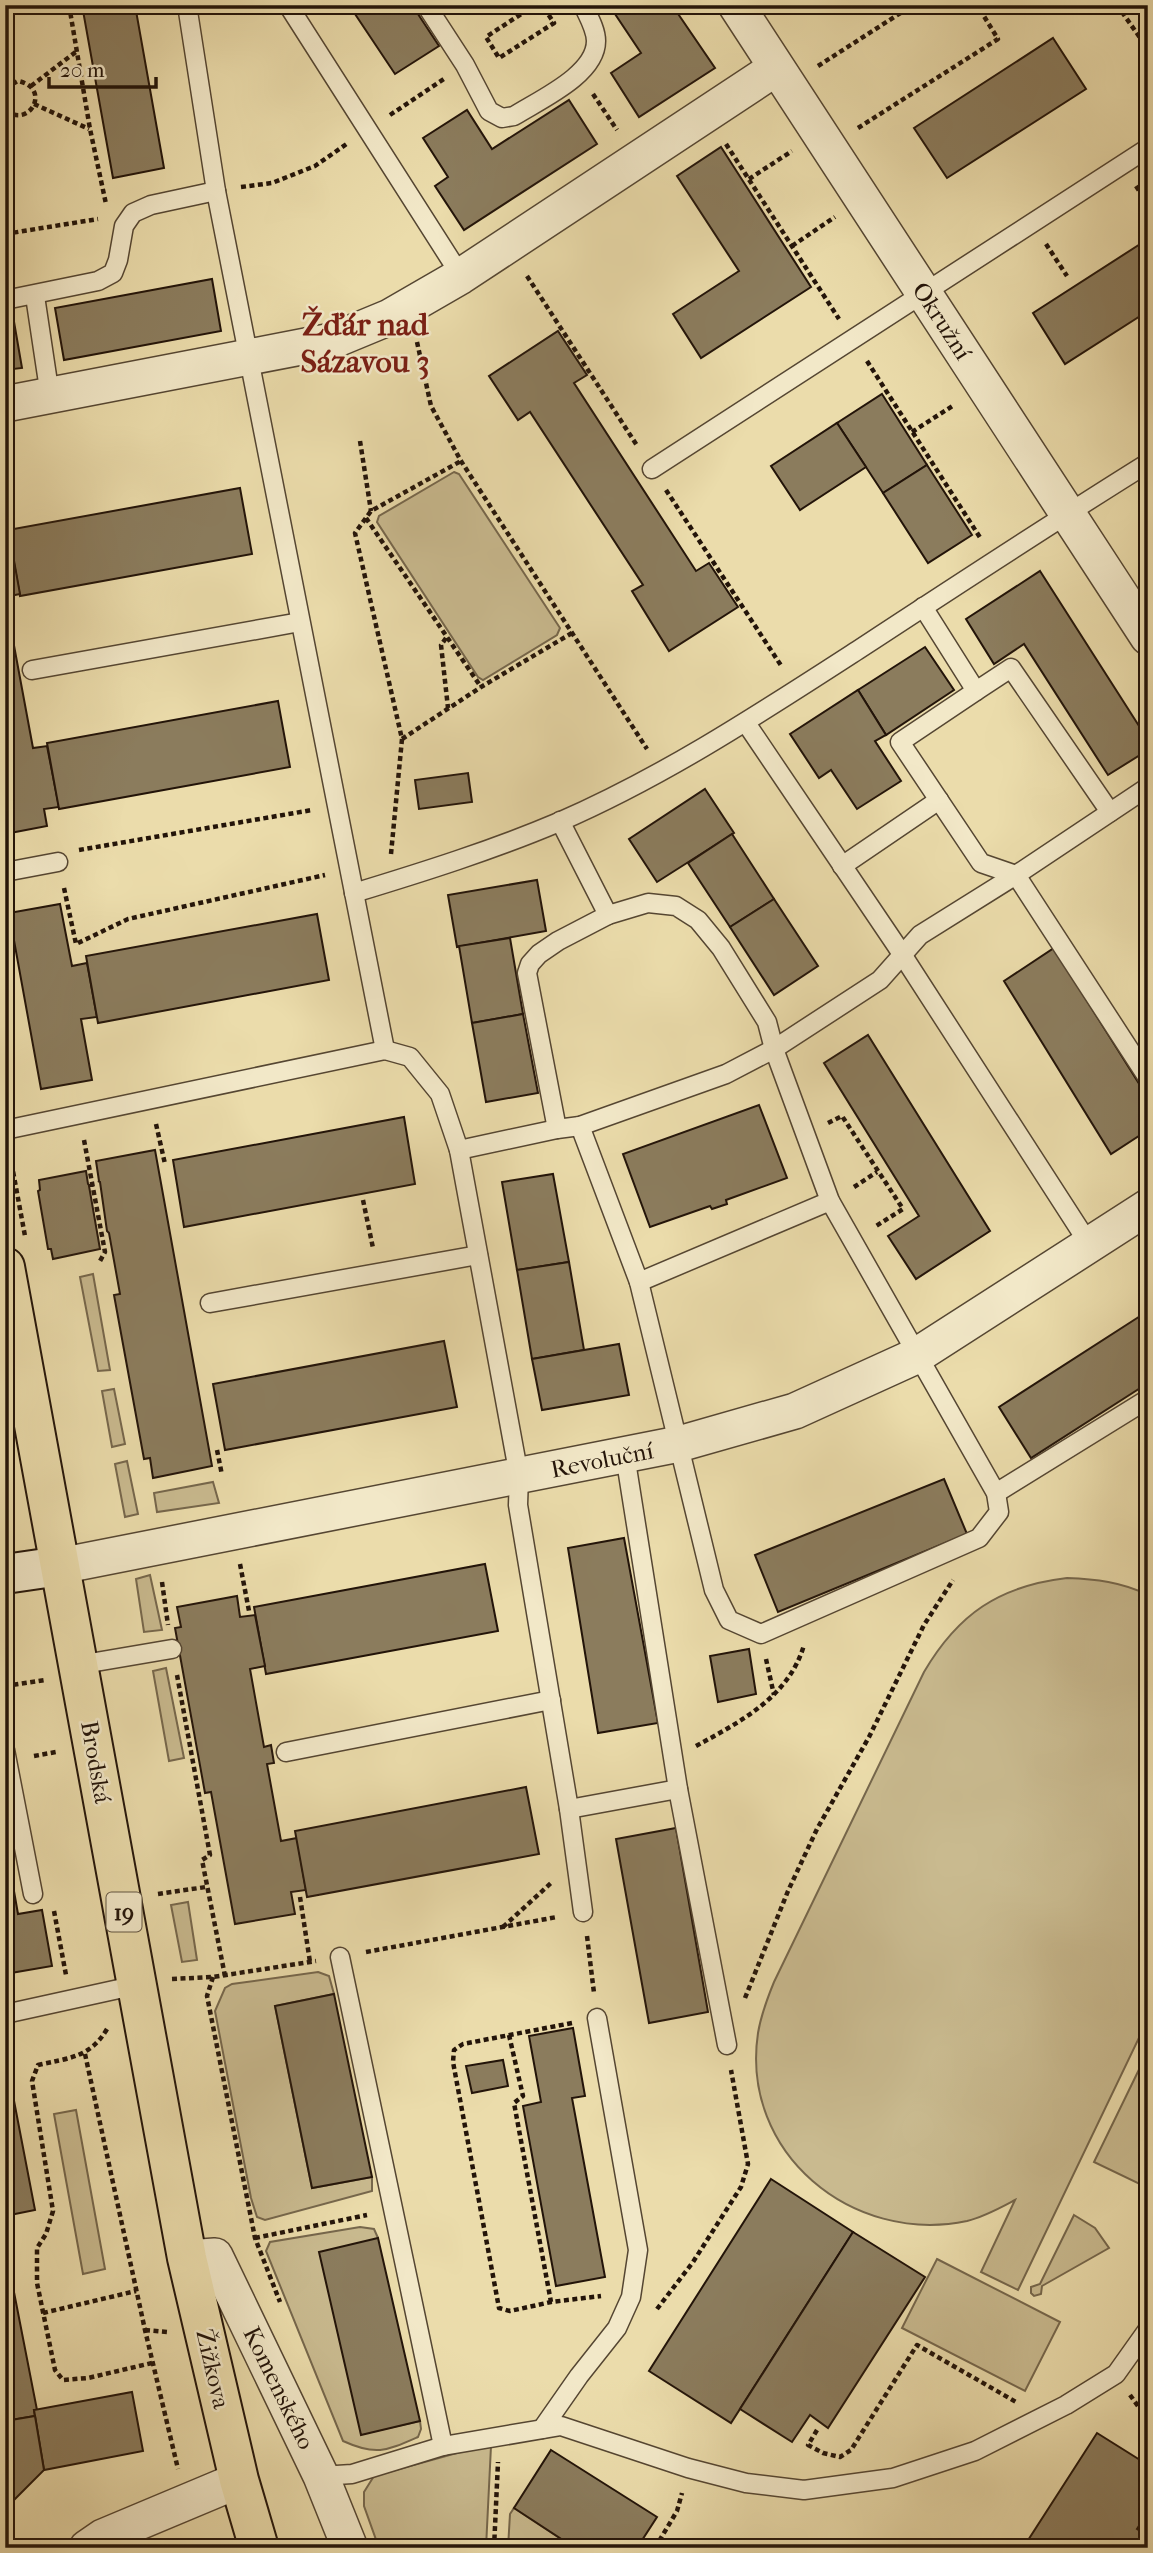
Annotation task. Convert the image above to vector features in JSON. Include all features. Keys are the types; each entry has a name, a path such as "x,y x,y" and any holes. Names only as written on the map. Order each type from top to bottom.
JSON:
{"main road":[{"name":"Brodská","path":"16,1258 60,1566 62,1672 150,1982 187,2258"},
{"name":"Žižkova","path":"187,2258 239,2480 259,2548"}],"street":[{"name":"Okružní","path":"736,5 1148,638"},
{"path":"5,404 332,341 390,317 461,276 776,68"},
{"name":"Revoluční","path":"5,1574 60,1566 679,1444 795,1411 916,1356 1148,1207"},
{"name":"Komenského","path":"187,2258 215,2256 321,2476 350,2548"},
{"path":"87,2548 103,2537 239,2480"}],"lane":[{"path":"187,5 216,191 385,1050"},
{"path":"288,5 461,276"},
{"path":"426,5 465,65 489,111 502,118 514,116 580,74 594,56 596,40 583,5"},
{"path":"652,469 1148,148"},
{"path":"5,300 98,281 113,273 124,226 133,213 151,205 216,191"},
{"path":"35,296 50,396"},
{"path":"354,893 500,845 560,821 660,771 746,723 1067,513 1148,464"},
{"path":"923,607 976,691"},
{"path":"32,670 300,622"},
{"path":"1110,812 1011,668 900,742 981,863 1016,875 1148,1078"},
{"path":"746,723 903,956 1089,1244"},
{"path":"459,1150 580,1126 726,1073 774,1049 880,980 920,935 1148,787"},
{"path":"842,866 939,800"},
{"path":"560,821 608,915"},
{"path":"5,872 58,862"},
{"path":"557,1129 527,973 530,964 558,941 608,915 648,903 676,906 698,920 721,948 767,1022 774,1049 830,1201 996,1493 999,1512 979,1538 761,1634 729,1620 714,1590 639,1282 580,1126"},
{"path":"6,1129 385,1050 410,1058 440,1094 459,1150 519,1476 519,1505 569,1809 584,1919"},
{"path":"639,1282 830,1201"},
{"path":"210,1303 478,1255"},
{"path":"996,1493 1148,1399"},
{"path":"625,1455 678,1789 727,2045"},
{"path":"62,1672 172,1649"},
{"path":"286,1752 551,1700"},
{"path":"5,1750 33,1894"},
{"path":"569,1809 678,1789"},
{"path":"340,1957 443,2446"},
{"path":"5,2014 150,1982"},
{"path":"542,2429 617,2328 631,2297 638,2250 597,2018"},
{"path":"321,2476 352,2474 443,2446 561,2426 688,2468 746,2483 804,2490 893,2479 975,2452 1066,2405 1115,2374 1148,2329"}],"path":[{"path":"69,5 90,129 108,208"},
{"path":"535,5 486,37 499,58 554,23 542,5"},
{"path":"819,66 913,5"},
{"path":"858,128 999,39 977,5"},
{"path":"1117,5 1148,49"},
{"path":"31,87 78,51"},
{"path":"216,191 272,183 316,166 465,65"},
{"path":"580,74 637,160"},
{"path":"5,88 18,81 31,87 35,95 34,104 22,115 5,109"},
{"path":"34,104 90,129"},
{"path":"707,113 995,561"},
{"path":"749,179 801,145"},
{"path":"792,246 845,210"},
{"path":"5,234 99,219"},
{"path":"1031,223 1067,276"},
{"path":"409,306 430,406 461,461 660,771"},
{"path":"912,432 955,404"},
{"path":"360,441 371,511"},
{"path":"388,883 402,739 355,533 371,511 461,461"},
{"path":"366,518 481,687"},
{"path":"402,739 481,687 572,633"},
{"path":"446,638 441,645 448,708"},
{"path":"337,805 78,850 58,862 76,944 128,919 350,869"},
{"path":"150,1099 165,1164"},
{"path":"79,1114 105,1252 100,1261"},
{"path":"806,1135 842,1116 903,1209 851,1242"},
{"path":"6,1129 16,1258"},
{"path":"363,1200 378,1273"},
{"path":"216,1450 222,1475"},
{"path":"653,2315 693,2262 741,2187 748,2164 727,2045 788,1891 817,1829 882,1713 924,1625 955,1577 955,1548"},
{"path":"239,1554 249,1611"},
{"path":"161,1580 210,1855 202,1860 206,1887 225,1976"},
{"path":"674,1758 745,1718 774,1695 802,1653 815,1610"},
{"path":"761,1634 774,1695"},
{"path":"5,1686 62,1672"},
{"path":"502,1928 559,1876 575,1857"},
{"path":"150,1896 206,1887"},
{"path":"33,1894 48,1892 71,2000"},
{"path":"150,1982 225,1976 310,1962 300,1897"},
{"path":"340,1957 502,1928 584,1919 597,2018 463,2044 454,2050 453,2062 499,2308 510,2311 551,2302 606,2295 631,2297"},
{"path":"213,1977 207,1996 255,2238 393,2210"},
{"path":"509,2035 523,2096 514,2103 551,2302"},
{"path":"152,2363 88,2378 63,2380 55,2370 37,2283 37,2248 46,2234 53,2211 32,2081 38,2065 85,2054 152,2363 177,2465"},
{"path":"43,2313 136,2291"},
{"path":"817,2430 808,2445 823,2453 840,2457 851,2450 917,2345 1020,2404 1034,2421"},
{"path":"494,2548 499,2436"},
{"path":"655,2548 677,2511 688,2468"}],"shaded area":[{"path":"454,472 459,474 560,628 557,635 483,680 478,677 377,522 379,516"},
{"path":"93,1274 110,1370 98,1371 80,1277"},
{"path":"114,1389 125,1444 112,1447 102,1391"},
{"path":"127,1461 138,1514 125,1517 115,1464"},
{"path":"213,1482 219,1503 157,1512 154,1493"},
{"path":"150,1575 162,1630 144,1632 136,1579"},
{"path":"1067,1578 1108,1582 1148,1595 1148,2019 1018,2290 981,2272 1015,2200 967,2221 924,2225 883,2219 846,2204 813,2181 786,2152 767,2116 757,2077 758,2033 774,1982 924,1672 937,1652 966,1619 983,1606 1021,1588"},
{"path":"166,1668 184,1758 169,1761 153,1671"},
{"path":"188,1902 197,1960 182,1962 171,1905"},
{"path":"318,1972 329,1976 334,1994 275,2006 312,2188 372,2177 372,2191 265,2220 257,2217 251,2198 215,2011 225,1988 232,1984"},
{"path":"1148,2051 1148,2188 1094,2162"},
{"path":"76,2110 105,2269 83,2274 54,2114"},
{"path":"1074,2215 1095,2228 1109,2248 1042,2286 1041,2294 1034,2296 1031,2287 1040,2284"},
{"path":"360,2227 374,2229 378,2238 362,2434 420,2421 421,2429 418,2437 381,2450 364,2449 343,2441 266,2251 270,2242"},
{"path":"937,2259 1060,2322 1025,2391 902,2328"},
{"path":"482,2446 491,2446 486,2548 379,2548 364,2506 364,2492 374,2476"},
{"path":"514,2508 575,2548 508,2548 510,2514"}],"building":[{"path":"82,5 135,5 164,168 113,178"},
{"path":"349,5 412,5 439,46 395,74"},
{"path":"609,5 672,5 715,68 639,117 611,73 641,53"},
{"path":"1053,38 1086,89 947,178 914,128"},
{"path":"569,100 597,144 464,230 435,186 448,177 423,138 467,110 492,149"},
{"path":"721,147 811,287 701,358 673,314 739,271 677,176"},
{"path":"1148,239 1148,311 1065,364 1033,313"},
{"path":"212,279 221,331 64,360 55,308"},
{"path":"13,316 22,368 5,370 5,317"},
{"path":"558,331 587,375 574,383 696,571 709,563 738,607 669,651 632,591 643,585 530,412 518,420 489,376"},
{"path":"882,394 927,465 883,493 837,423"},
{"path":"837,423 866,467 800,510 771,466"},
{"path":"927,465 972,535 928,563 883,493"},
{"path":"240,488 252,554 20,596 8,530"},
{"path":"5,533 9,533 20,594 5,597"},
{"path":"1040,571 1148,740 1148,750 1108,775 1024,644 994,664 966,619"},
{"path":"5,597 33,748 47,746 59,807 44,809 47,826 5,834"},
{"path":"925,647 954,690 886,735 858,690"},
{"path":"858,690 886,735 875,741 901,781 857,809 831,770 819,778 790,734"},
{"path":"278,701 290,767 59,809 47,743"},
{"path":"468,773 472,802 419,809 415,780"},
{"path":"705,789 734,833 657,882 629,839"},
{"path":"732,834 774,899 730,927 688,863"},
{"path":"537,880 546,931 457,947 448,895"},
{"path":"774,899 818,966 774,995 730,927"},
{"path":"60,904 72,966 87,963 97,1017 81,1019 92,1080 41,1089 9,913"},
{"path":"317,914 329,980 98,1023 86,956"},
{"path":"510,938 523,1014 472,1023 459,946"},
{"path":"1054,948 1148,1098 1148,1130 1111,1154 1004,981"},
{"path":"523,1014 538,1093 486,1102 472,1023"},
{"path":"868,1035 990,1231 916,1279 888,1236 919,1216 824,1063"},
{"path":"759,1105 787,1178 726,1200 727,1204 712,1209 710,1206 650,1227 623,1154"},
{"path":"404,1117 415,1184 184,1227 173,1160"},
{"path":"155,1150 212,1466 153,1478 150,1458 144,1459 114,1295 120,1294 96,1161"},
{"path":"86,1171 88,1184 91,1186 100,1249 53,1259 51,1249 48,1249 38,1191 39,1180"},
{"path":"553,1174 569,1262 517,1270 502,1182"},
{"path":"569,1262 584,1350 532,1359 517,1270"},
{"path":"1148,1311 1148,1383 1031,1458 999,1407"},
{"path":"444,1341 457,1407 225,1450 213,1384"},
{"path":"619,1344 629,1395 542,1410 532,1359"},
{"path":"944,1479 967,1534 778,1612 755,1555"},
{"path":"624,1538 658,1723 598,1733 568,1548"},
{"path":"485,1564 498,1631 266,1674 254,1607"},
{"path":"237,1596 240,1617 255,1615 265,1666 250,1669 264,1747 271,1745 274,1763 267,1764 281,1841 297,1838 306,1890 291,1892 295,1914 235,1924 211,1792 205,1793 175,1628 181,1627 177,1607"},
{"path":"749,1649 756,1694 718,1702 710,1656"},
{"path":"526,1787 539,1854 307,1897 295,1831"},
{"path":"676,1828 708,2012 649,2023 616,1839"},
{"path":"5,1840 18,1914 42,1910 52,1966 5,1974"},
{"path":"334,1994 372,2177 312,2188 275,2006"},
{"path":"573,2028 585,2096 572,2098 605,2277 556,2286 523,2106 541,2102 529,2036"},
{"path":"503,2060 508,2086 472,2093 466,2066"},
{"path":"10,2080 35,2210 5,2216 5,2081"},
{"path":"771,2179 853,2232 731,2423 649,2371"},
{"path":"853,2232 925,2277 828,2428 810,2415 792,2442 740,2409"},
{"path":"378,2238 420,2421 361,2435 319,2252"},
{"path":"5,2246 37,2410 34,2410 35,2416 5,2421"},
{"path":"132,2392 143,2451 44,2470 34,2410"},
{"path":"35,2416 44,2470 5,2509 5,2421"},
{"path":"1097,2433 1148,2465 1148,2512 1137,2529 1148,2536 1148,2548 1023,2548"},
{"path":"551,2450 657,2517 637,2548 575,2548 514,2508"}],"district":[{"name":"Žďár nad Sázavou 3","path":"365,342"}]}
